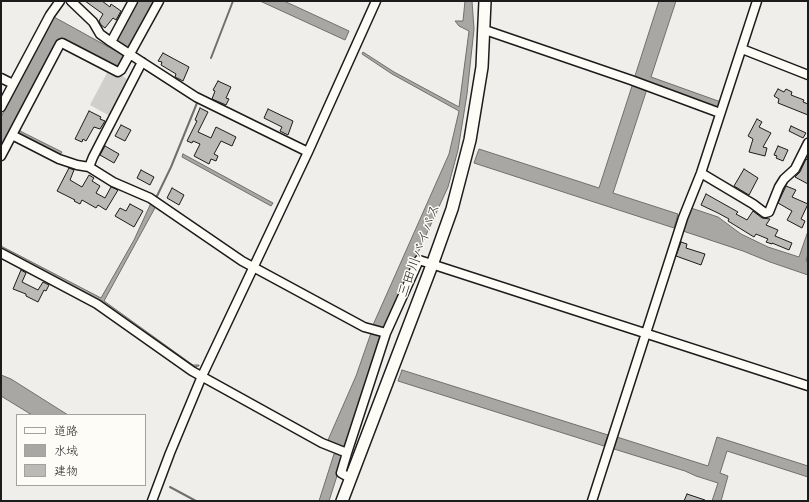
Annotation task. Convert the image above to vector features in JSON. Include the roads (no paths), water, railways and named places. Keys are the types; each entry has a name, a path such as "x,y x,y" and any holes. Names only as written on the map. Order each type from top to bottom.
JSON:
{"highway":[{"name":"三田川バイパス","path":"342,501 452,209 470,140 482,67 485,1"}],"street":[{"path":"1,107 50,15 60,1"},
{"path":"71,1 94,22 100,34 113,44 196,97 308,152"},
{"path":"113,44 133,1"},
{"path":"1,156 60,44 62,43 118,72 121,70 128,53 159,1"},
{"path":"152,501 202,376 308,152 376,1"},
{"path":"592,501 683,218 701,173 757,1"},
{"path":"484,30 720,113"},
{"path":"742,49 808,75"},
{"path":"89,167 142,62"},
{"path":"1,78 13,84"},
{"path":"12,135 59,159 89,167 113,182 150,198 254,267 364,327 386,333"},
{"path":"701,173 753,204 765,213 769,212 779,187 784,179 795,169 808,142"},
{"path":"1,253 97,304 192,371 322,443 347,453"},
{"path":"350,478 341,473 347,453 386,333 419,260 808,386"}],"water":[{"path":"137,1 155,1 129,49 126,47 122,55 124,57 117,68 61,38 1,149 1,117 54,17 114,50 119,43 116,41"},
{"path":"260,1 284,1 349,31 345,40"},
{"path":"465,1 472,1 474,29 467,94 458,150 448,187 384,327 379,328 373,325 449,154 459,111 392,74 362,54 363,52 394,72 459,107 469,31 459,26 455,21 463,21"},
{"path":"659,1 676,1 651,77 721,102 718,108 634,79"},
{"path":"633,83 647,89 613,193 678,214 674,228 474,163 479,149 599,188"},
{"path":"20,131 62,152 60,155 18,134"},
{"path":"183,154 273,203 271,206 182,157"},
{"path":"151,203 156,206 104,301 193,365 199,366 193,367 1,249 1,246 101,298 134,240"},
{"path":"691,208 718,217 741,234 768,247 799,257 808,231 808,254 806,261 808,262 808,275 683,231"},
{"path":"371,333 378,334 380,336 345,447 341,447 328,440 356,376"},
{"path":"402,370 608,435 604,446 398,381"},
{"path":"1,375 11,379 66,414 30,414 1,396"},
{"path":"617,437 708,466 717,437 808,466 808,477 727,451 720,473 728,476 721,501 712,501 718,483 614,449"},
{"path":"339,453 343,457 329,501 319,501 334,454"}],"waterway":[{"path":"211,58 233,1"},
{"path":"143,68 191,99"},
{"path":"157,196 171,167 197,103"},
{"path":"170,487 196,501"}]}
